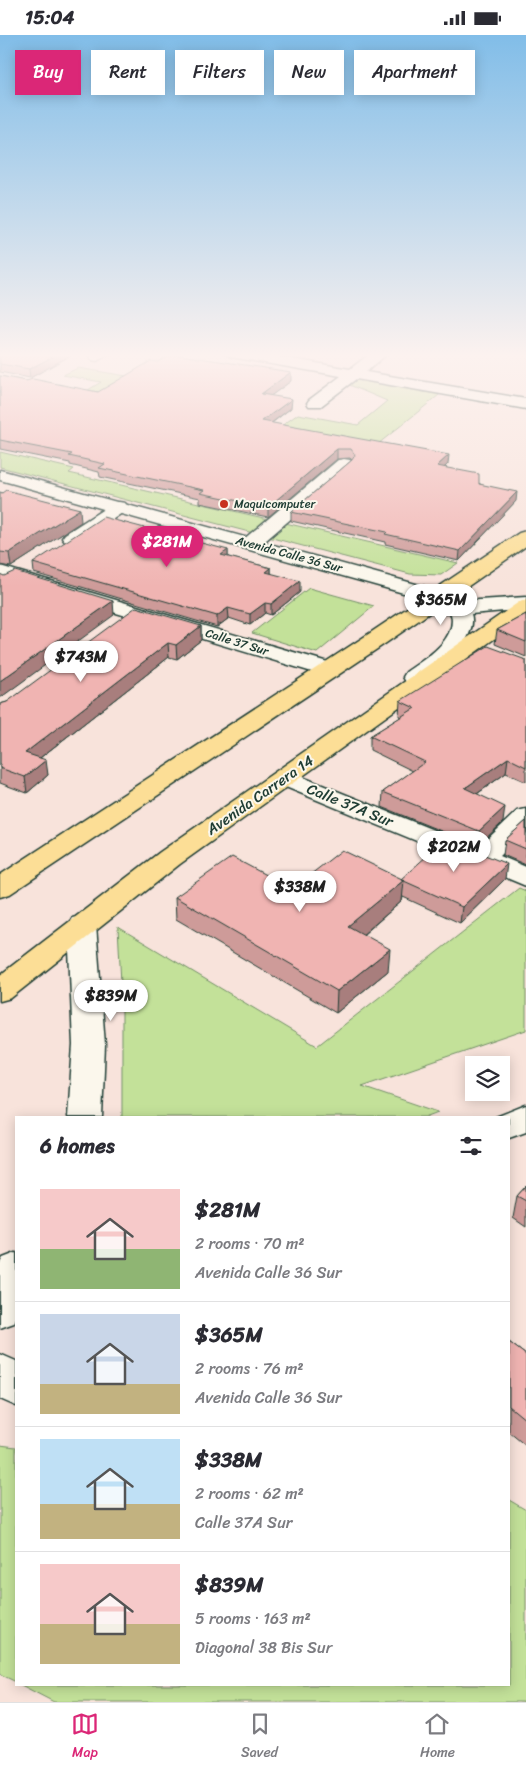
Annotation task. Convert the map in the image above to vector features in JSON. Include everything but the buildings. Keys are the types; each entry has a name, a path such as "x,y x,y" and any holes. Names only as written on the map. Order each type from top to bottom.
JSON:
{"main road":[{"path":"0,887 330,670 442,603 526,537"},
{"name":"Avenida Carrera 14","path":"0,991 168,859 285,778 484,648 526,604"}],"street":[{"path":"251,543 344,464"},
{"name":"Avenida Calle 36 Sur","path":"0,475 112,512 442,603 526,604"},
{"name":"Avenida Calle 36 Sur","path":"0,488 251,543 442,603"},
{"path":"55,549 112,512"},
{"name":"Calle 37 Sur","path":"11,575 330,670"},
{"path":"285,778 338,732 444,655 458,637 462,625 442,603"},
{"path":"111,629 135,611"},
{"name":"Calle 37A Sur","path":"285,778 526,877"},
{"path":"482,859 526,817"},
{"path":"82,925 90,1054 90,1084 85,1116"},
{"path":"510,1125 526,1118"},
{"path":"0,1311 15,1272"},
{"path":"0,1372 15,1386"}],"green space":[{"path":"280,431 394,431 373,448"},
{"path":"0,452 74,469 69,473 458,563 441,575 410,574 0,467"},
{"path":"309,588 374,606 317,653 252,633"},
{"path":"519,888 526,891 526,1030 362,1086 438,1112 428,1116 122,1116 122,1002 118,927 317,1046"},
{"path":"0,1445 15,1447 15,1682 0,1674"},
{"path":"510,1501 526,1510 526,1702 54,1702 23,1686 510,1686"}],"place":[{"name":"Maquicomputer","path":"224,504"}]}
